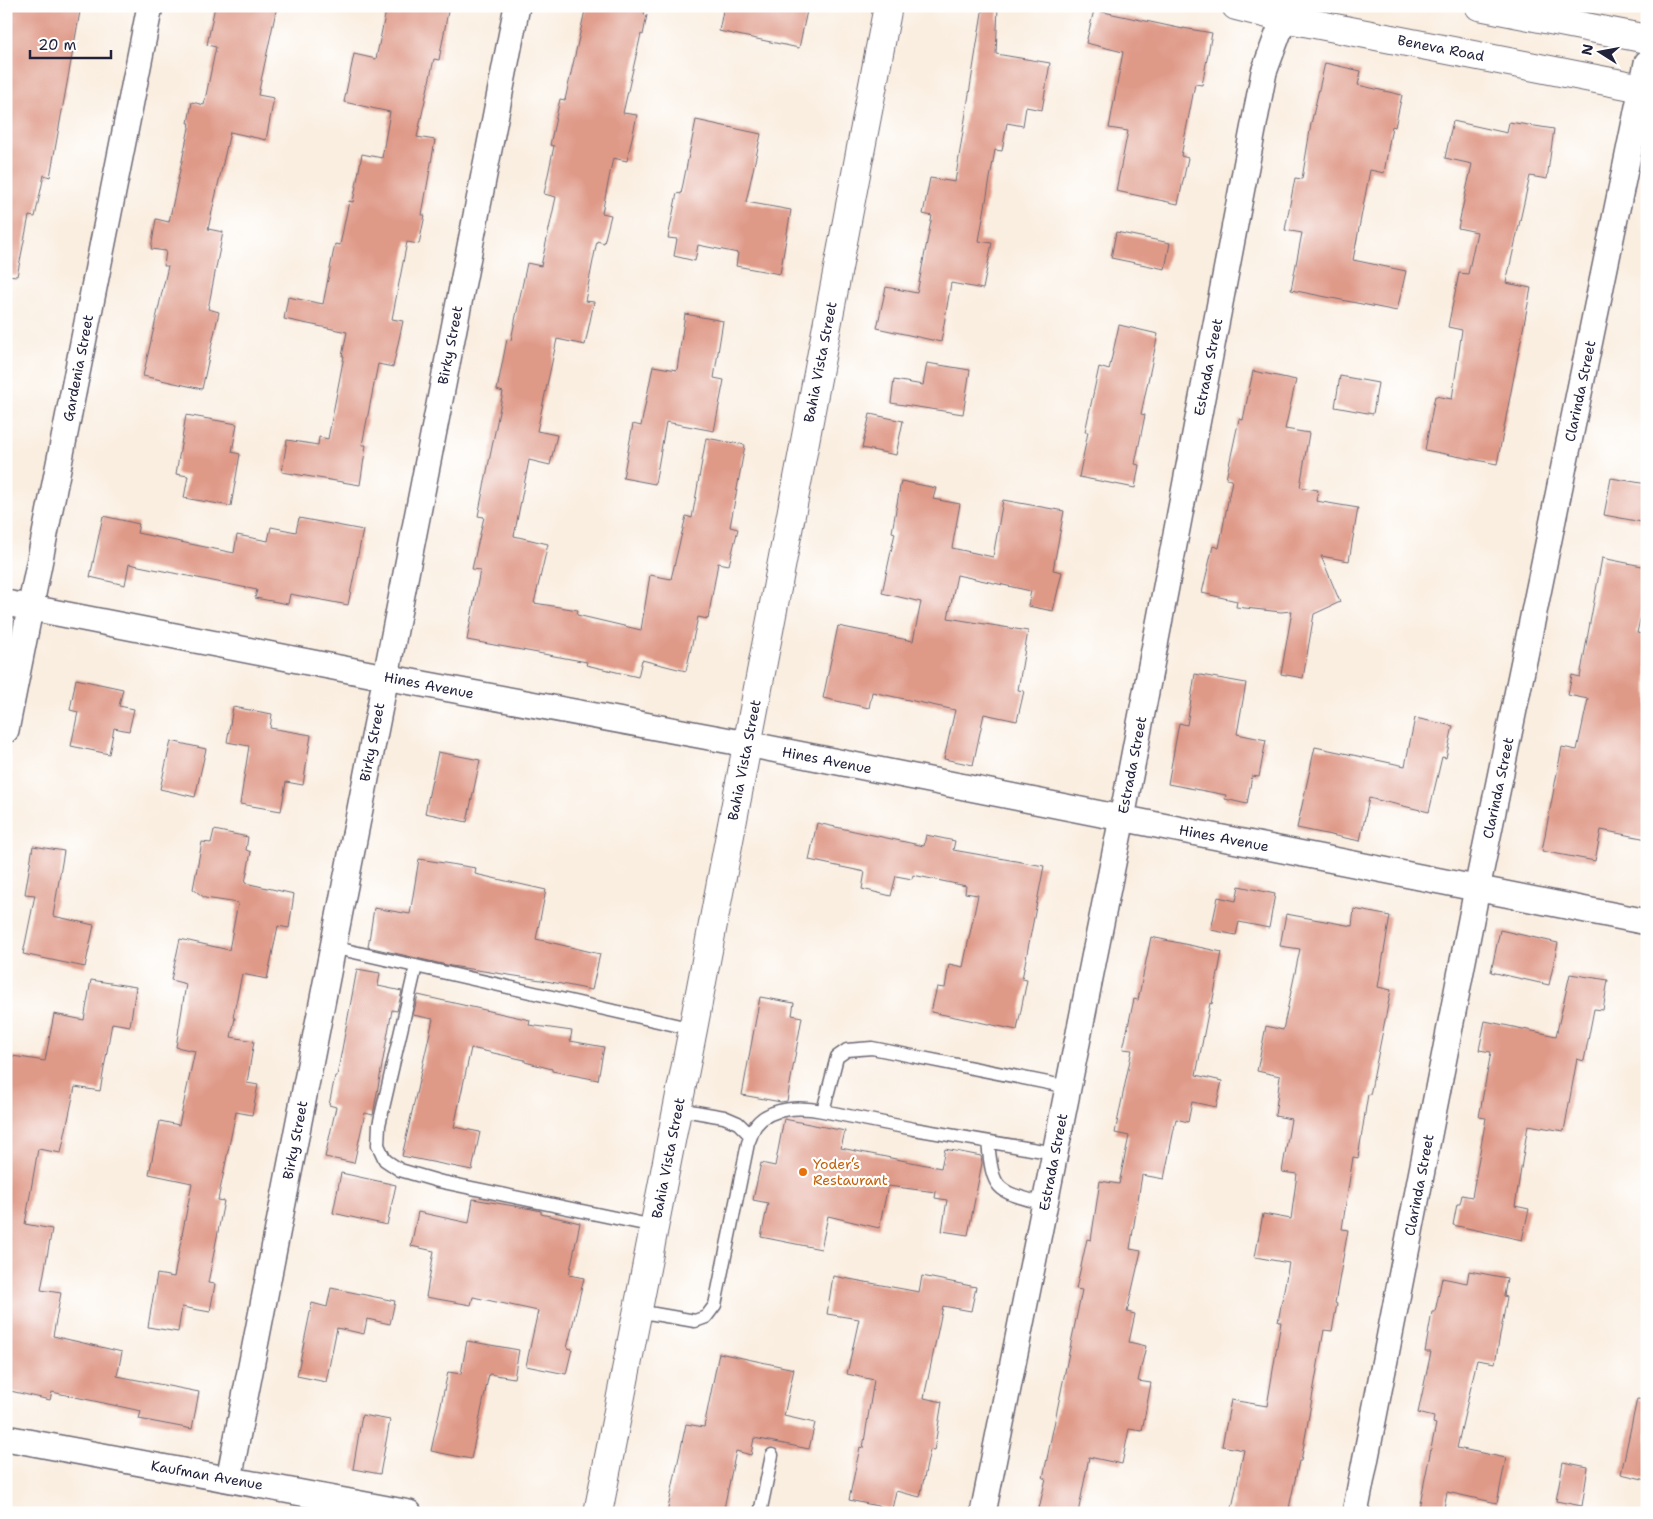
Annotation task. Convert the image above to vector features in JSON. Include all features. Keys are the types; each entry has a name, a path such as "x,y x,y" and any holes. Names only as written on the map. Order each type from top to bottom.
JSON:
{"street":[{"name":"Gardenia Street","path":"6,730 150,6"},
{"name":"Birky Street","path":"229,1479 517,6"},
{"name":"Bahia Vista Street","path":"598,1513 678,1109 888,6"},
{"name":"Beneva Road","path":"1236,6 1284,18 1645,80"},
{"path":"1479,6 1573,16 1647,39"},
{"name":"Estrada Street","path":"984,1513 1122,818 1264,72 1284,18"},
{"name":"Clarinda Street","path":"1355,1513 1478,889 1645,80"},
{"name":"Hines Avenue","path":"6,603 747,744 1647,922"},
{"name":"Kaufman Avenue","path":"6,1438 408,1513"}],"lane":[{"path":"332,947 693,1029"},
{"path":"416,966 379,1125 378,1145 385,1160 400,1170 438,1181 654,1226"},
{"path":"823,1111 837,1057 847,1050 872,1048 1068,1087"},
{"path":"678,1109 724,1116 738,1123 751,1136"},
{"path":"638,1311 695,1321 706,1317 716,1305 748,1143 756,1126 766,1116 790,1109 810,1109 1055,1153"},
{"path":"988,1142 991,1168 997,1184 1008,1194 1045,1204"},
{"path":"760,1513 772,1455"}],"building":[{"path":"6,6 81,6 50,177 44,175 35,217 29,216 17,276 6,275"},
{"path":"215,6 277,6 258,95 274,98 266,140 230,132 208,229 223,232 208,309 219,312 202,389 143,376 168,266 164,266 166,251 151,249 156,219 169,222 190,123 188,123 192,102 204,105 216,47 207,45"},
{"path":"387,6 449,6 439,60 434,59 417,137 435,140 422,215 425,215 419,244 407,242 392,319 403,321 393,367 378,364 362,445 366,445 360,485 282,472 287,440 318,445 319,437 328,439 347,332 284,319 288,297 323,304 335,244 340,245 349,201 353,202 362,154 382,158 390,112 344,102 354,54 376,59"},
{"path":"586,6 646,6 644,14 647,15 623,113 637,115 627,161 613,158 602,213 611,215 604,243 597,241 585,301 594,302 585,345 557,339 537,431 557,435 550,465 529,460 514,536 548,544 534,603 578,610 577,615 641,630 650,575 671,579 686,516 692,518 706,438 745,445 730,527 738,529 729,565 718,563 708,619 698,617 686,671 642,660 638,677 586,665 587,662 467,640 480,570 472,569 484,517 478,516 503,392 497,390 507,339 511,340 527,263 541,266 556,197 544,194 554,146 550,145 560,99 565,100"},
{"path":"724,6 808,6 799,48 719,31"},
{"path":"983,6 998,6 996,54 1050,63 1042,110 1026,107 1023,126 1007,123 1002,151 995,150 979,241 992,243 983,289 951,283 941,342 877,328 886,287 917,293 932,216 923,214 930,178 955,182"},
{"path":"1094,10 1183,29 1212,33 1202,85 1195,84 1181,156 1188,158 1178,204 1116,191 1128,131 1109,128 1123,52 1086,43"},
{"path":"1325,63 1361,71 1358,85 1402,95 1395,127 1392,126 1384,173 1370,170 1353,260 1406,271 1397,311 1291,290 1302,233 1285,230 1295,178 1302,179 1311,124"},
{"path":"696,120 761,134 746,202 791,210 780,274 736,266 738,253 698,245 695,261 674,256 677,239 668,238 677,193 681,194"},
{"path":"1453,121 1507,133 1509,122 1554,129 1547,179 1530,176 1506,283 1531,288 1497,464 1425,450 1435,396 1452,399 1462,330 1448,327 1459,273 1468,274 1477,232 1458,228 1472,164 1445,158"},
{"path":"1116,232 1170,243 1165,269 1111,258"},
{"path":"685,314 723,321 714,378 724,380 714,431 666,422 655,484 623,478 633,424 641,426 653,366 677,370"},
{"path":"1119,325 1158,334 1141,414 1145,415 1135,464 1139,465 1135,488 1079,477 1088,432 1085,432 1099,367 1109,370"},
{"path":"927,363 970,370 963,414 891,403 894,380 923,385"},
{"path":"1253,371 1296,380 1285,429 1309,433 1300,487 1318,490 1316,501 1358,508 1349,561 1321,556 1340,602 1314,614 1303,678 1281,674 1292,611 1281,612 1236,607 1237,601 1202,593 1213,546 1219,548 1232,480 1226,479 1239,419 1243,420"},
{"path":"1340,376 1378,383 1373,414 1335,407"},
{"path":"870,414 903,421 896,455 862,448"},
{"path":"186,415 237,424 232,452 240,454 231,506 184,498 188,476 176,474"},
{"path":"1611,478 1647,484 1647,523 1604,515"},
{"path":"901,481 936,488 933,499 960,504 952,548 993,557 1003,500 1064,511 1053,570 1062,572 1053,611 1028,606 1031,591 957,575 948,618 1028,631 1018,690 1024,691 1017,721 984,714 973,765 944,759 955,710 872,692 869,708 823,698 838,626 913,641 921,602 882,593 895,533 892,532"},
{"path":"103,516 139,524 137,533 234,553 237,535 268,541 271,527 296,532 299,518 363,530 348,605 290,594 288,604 255,598 257,590 129,564 125,585 90,577"},
{"path":"1602,558 1647,567 1647,588 1637,633 1647,635 1647,839 1601,830 1595,861 1542,851 1562,747 1577,750 1588,699 1568,695 1572,675 1580,677"},
{"path":"1195,674 1246,683 1237,734 1266,740 1259,777 1252,776 1247,804 1225,799 1226,795 1168,784 1179,723 1187,725"},
{"path":"76,679 123,689 119,706 134,709 129,731 114,728 109,754 71,746 78,712 70,710"},
{"path":"233,707 272,714 270,728 311,735 303,785 286,782 281,811 240,804 249,746 227,742"},
{"path":"1415,718 1453,726 1446,758 1442,757 1429,812 1369,798 1360,841 1297,828 1315,747 1405,766"},
{"path":"171,741 206,749 195,797 160,789"},
{"path":"438,752 480,760 467,822 425,813"},
{"path":"817,823 924,846 926,835 955,841 953,850 1044,866 1022,979 1027,980 1017,1030 931,1012 937,987 945,988 949,964 963,967 978,895 965,893 966,886 913,875 912,879 896,876 891,896 862,889 865,872 809,860"},
{"path":"214,830 248,837 246,850 251,852 245,883 294,894 289,928 278,926 267,979 242,974 231,1037 254,1041 247,1083 258,1085 252,1115 236,1112 218,1200 224,1201 208,1283 215,1284 210,1312 182,1307 178,1332 148,1327 157,1274 174,1277 192,1183 149,1174 160,1121 179,1125 195,1051 176,1047 186,984 171,980 180,939 229,950 238,903 205,898 193,889 202,842 211,843"},
{"path":"33,846 64,851 53,916 94,925 85,967 23,954 35,895 25,894"},
{"path":"419,859 476,868 475,874 546,890 536,939 600,954 592,990 451,966 368,947 374,908 410,914"},
{"path":"1239,886 1275,894 1269,928 1239,922 1236,935 1211,930 1218,897 1236,901"},
{"path":"1354,909 1390,916 1378,987 1391,990 1370,1095 1368,1094 1358,1158 1353,1157 1342,1229 1348,1230 1332,1331 1324,1330 1301,1461 1299,1461 1288,1513 1231,1513 1244,1450 1222,1446 1231,1400 1267,1406 1281,1322 1278,1322 1289,1263 1255,1257 1263,1214 1291,1219 1297,1174 1282,1172 1291,1119 1275,1116 1280,1076 1257,1071 1266,1026 1283,1030 1300,949 1280,946 1286,914 1352,926"},
{"path":"1500,930 1558,943 1549,985 1491,972"},
{"path":"1151,937 1222,952 1196,1075 1222,1081 1216,1107 1192,1102 1188,1122 1176,1119 1164,1179 1142,1175 1130,1249 1141,1251 1127,1312 1135,1314 1129,1342 1146,1346 1138,1381 1151,1383 1142,1431 1129,1429 1122,1464 1089,1457 1078,1513 1038,1513 1046,1478 1043,1478 1082,1290 1076,1289 1087,1239 1091,1240 1100,1181 1119,1184 1129,1136 1115,1133 1132,1050 1123,1049 1134,999 1138,1000"},
{"path":"357,969 380,973 378,986 402,991 397,1011 392,1010 373,1115 365,1113 354,1163 325,1157 336,1107 329,1105 335,1076 337,1076"},
{"path":"1570,974 1608,980 1603,1010 1594,1009 1584,1061 1577,1059 1564,1131 1528,1125 1515,1206 1529,1209 1522,1240 1453,1225 1457,1204 1460,1204 1462,1195 1472,1197 1486,1118 1479,1117 1491,1052 1479,1050 1485,1021 1556,1036"},
{"path":"91,980 136,987 130,1026 112,1023 100,1091 75,1087 61,1153 38,1149 25,1224 52,1229 41,1290 61,1293 53,1336 122,1352 117,1376 199,1392 192,1429 139,1419 141,1411 52,1392 50,1400 6,1390 6,1055 45,1061 54,1014 84,1020"},
{"path":"418,995 530,1020 529,1025 572,1031 570,1041 604,1047 598,1080 552,1071 552,1069 525,1062 525,1060 471,1048 454,1127 480,1132 472,1170 402,1156 433,1019 413,1015"},
{"path":"760,997 794,1003 792,1015 802,1017 787,1101 781,1102 742,1095"},
{"path":"784,1119 845,1131 841,1148 941,1168 945,1149 981,1156 982,1163 968,1235 942,1231 947,1200 935,1198 936,1192 888,1186 879,1228 828,1216 821,1249 761,1237 768,1203 753,1200 761,1163 775,1166"},
{"path":"341,1173 396,1185 387,1225 333,1213"},
{"path":"473,1199 541,1211 541,1214 580,1223 569,1275 584,1278 567,1348 572,1349 566,1374 526,1366 538,1311 473,1297 471,1305 426,1297 434,1251 411,1246 418,1212 469,1223"},
{"path":"1469,1271 1507,1278 1504,1296 1507,1297 1495,1363 1477,1360 1457,1448 1506,1458 1497,1503 1447,1492 1443,1513 1418,1513 1436,1424 1433,1423 1434,1417 1418,1413 1431,1352 1425,1352 1432,1312 1435,1312 1442,1278 1467,1283"},
{"path":"833,1276 919,1292 922,1276 976,1287 971,1311 943,1306 924,1398 942,1402 934,1451 930,1450 920,1497 896,1491 892,1509 849,1500 860,1447 863,1448 874,1380 847,1374 859,1319 827,1314"},
{"path":"331,1288 395,1301 390,1324 367,1319 364,1334 337,1328 326,1382 297,1376 312,1303 327,1307"},
{"path":"467,1341 519,1350 514,1378 489,1374 471,1459 431,1451 448,1372 461,1374"},
{"path":"719,1353 794,1369 784,1416 815,1423 809,1449 754,1438 751,1455 736,1451 723,1513 667,1513 686,1424 704,1427"},
{"path":"1637,1399 1647,1400 1647,1480 1621,1474"},
{"path":"362,1415 390,1420 380,1474 353,1469"},
{"path":"1563,1462 1588,1467 1582,1506 1556,1501"}],"place":[{"name":"Yoder‘s Restaurant","path":"803,1172"}]}
